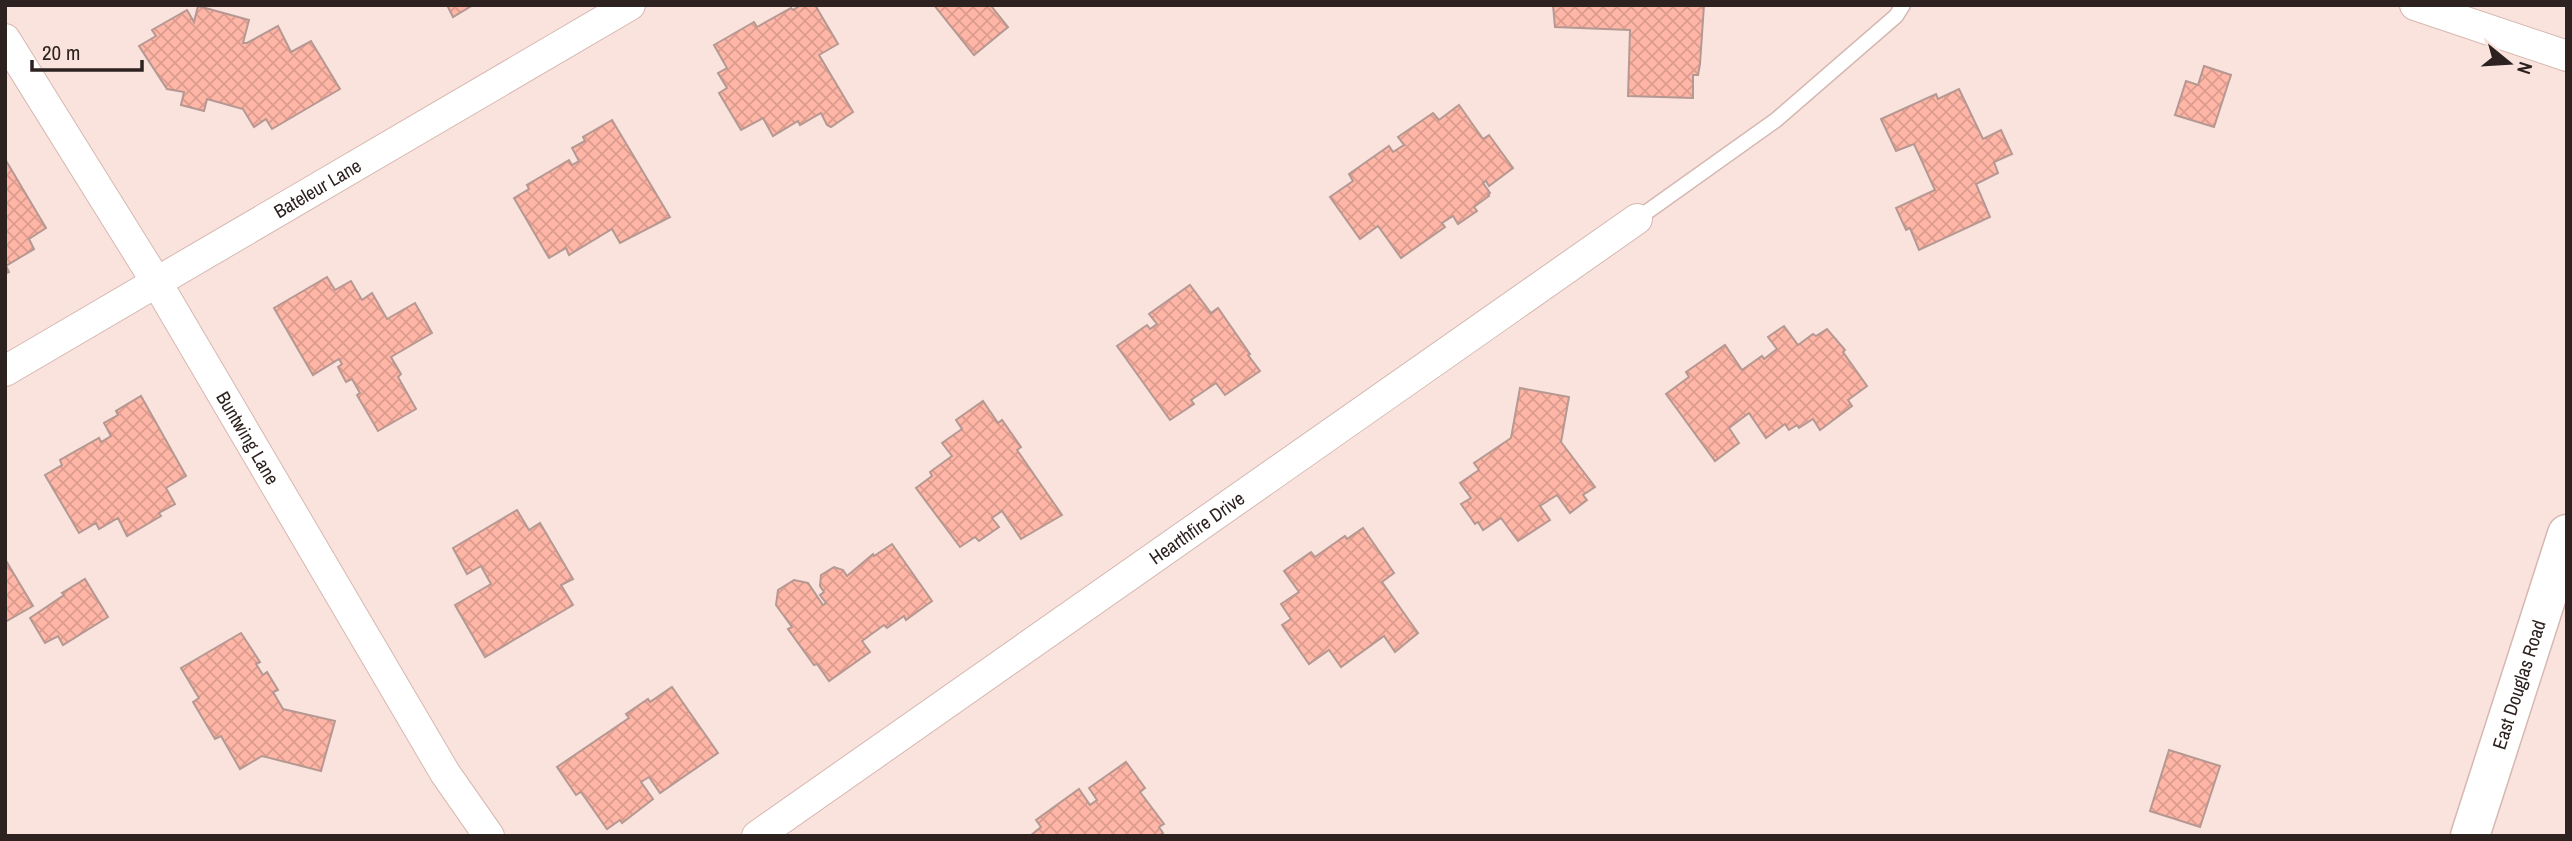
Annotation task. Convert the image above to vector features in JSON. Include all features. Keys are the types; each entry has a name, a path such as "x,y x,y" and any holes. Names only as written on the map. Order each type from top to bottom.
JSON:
{"street":[{"name":"Bateleur Lane","path":"5,371 630,5"},
{"path":"2415,5 2567,56"},
{"name":"Buntwing Lane","path":"5,40 157,283 438,761 489,836"},
{"name":"Hearthfire Drive","path":"757,836 1637,219"},
{"name":"East Douglas Road","path":"2470,836 2567,534"}],"lane":[{"path":"1637,219 1776,120 1896,16 1903,5"}],"building":[{"path":"447,5 473,5 453,17"},
{"path":"801,5 815,5 838,44 819,55 853,112 831,127 821,113 800,125 798,121 773,136 763,118 741,130 719,93 727,88 718,73 727,68 714,45 754,22 757,27"},
{"path":"934,5 995,5 992,7 1008,27 974,55"},
{"path":"1553,5 1704,5 1700,64 1698,75 1693,75 1693,98 1628,96 1630,30 1555,27"},
{"path":"198,6 249,20 243,43 278,26 291,52 311,41 340,89 272,129 266,119 254,127 243,109 207,99 204,111 181,105 184,92 167,89 139,46 156,36 152,30 187,10 194,22"},
{"path":"2204,66 2231,75 2214,127 2175,115 2186,81 2198,85"},
{"path":"1959,89 1983,139 2001,130 2012,154 1994,162 1998,173 1976,184 1990,217 1919,250 1910,228 1906,230 1896,208 1935,190 1914,144 1896,151 1881,119 1936,94 1938,99"},
{"path":"1459,105 1483,139 1489,135 1513,168 1489,186 1486,181 1483,183 1490,193 1474,207 1477,211 1458,224 1453,216 1442,223 1445,227 1401,258 1378,226 1360,239 1330,197 1353,181 1349,174 1389,146 1393,152 1404,145 1398,137 1433,113 1439,120"},
{"path":"612,120 670,217 620,243 612,229 569,255 566,248 549,258 514,198 529,189 527,185 569,160 572,165 579,161 572,148 585,141 583,137"},
{"path":"5,159 46,228 29,239 34,249 6,266 9,272 5,274"},
{"path":"327,277 335,290 351,281 362,300 372,293 387,319 415,303 432,333 391,357 401,374 398,377 416,409 378,431 357,395 360,393 352,379 346,382 338,367 342,364 339,359 313,375 274,308"},
{"path":"1190,285 1211,313 1218,308 1260,371 1225,395 1216,383 1191,400 1194,404 1170,420 1117,346 1147,325 1150,329 1157,324 1149,314"},
{"path":"1784,326 1798,345 1813,334 1816,336 1827,329 1845,350 1843,352 1867,386 1848,400 1852,406 1820,430 1813,419 1799,428 1797,425 1789,430 1785,424 1766,438 1749,413 1729,428 1739,443 1715,461 1666,394 1689,377 1686,372 1725,345 1742,370 1762,356 1764,359 1777,349 1768,337"},
{"path":"1520,388 1569,397 1561,442 1595,487 1583,495 1587,500 1570,513 1557,495 1540,506 1550,520 1518,541 1501,518 1483,530 1478,522 1475,524 1461,504 1471,498 1460,483 1479,470 1474,463 1511,438"},
{"path":"141,396 186,476 166,488 175,504 159,513 161,516 127,536 118,518 99,529 96,523 79,533 45,475 62,465 60,460 99,438 101,442 111,436 104,423 118,415 116,411"},
{"path":"983,401 998,423 1002,420 1021,447 1017,450 1062,515 1021,539 1002,511 992,518 999,527 979,541 975,537 960,547 916,488 932,476 930,472 952,456 942,443 962,429 956,420"},
{"path":"517,510 529,530 540,523 573,579 561,585 573,605 485,657 455,605 491,584 481,566 467,574 453,548"},
{"path":"1363,528 1394,573 1382,582 1418,633 1395,652 1384,636 1341,667 1329,650 1309,664 1282,625 1291,619 1281,604 1299,592 1284,571 1311,552 1315,557 1345,536 1347,539"},
{"path":"892,544 932,601 906,620 904,616 887,628 884,625 862,641 870,652 829,681 788,629 792,627 776,605 778,590 794,580 808,583 823,605 826,603 820,595 824,592 820,586 821,575 834,567 843,570 847,576 873,554 874,556"},
{"path":"5,559 33,606 5,622"},
{"path":"85,579 108,617 63,645 58,636 45,643 30,618"},
{"path":"241,633 260,662 256,664 263,675 267,672 278,690 273,692 283,709 335,721 321,771 262,756 240,769 221,736 215,739 193,702 199,698 181,668"},
{"path":"672,687 718,753 660,793 649,777 641,782 653,799 622,823 620,820 607,829 581,792 576,795 557,767 629,718 626,714"},
{"path":"2169,750 2220,766 2200,827 2150,811"},
{"path":"1126,762 1145,788 1140,792 1164,824 1159,827 1163,833 1158,836 1030,836 1041,827 1036,820 1079,789 1090,805 1097,800 1089,788"}]}
